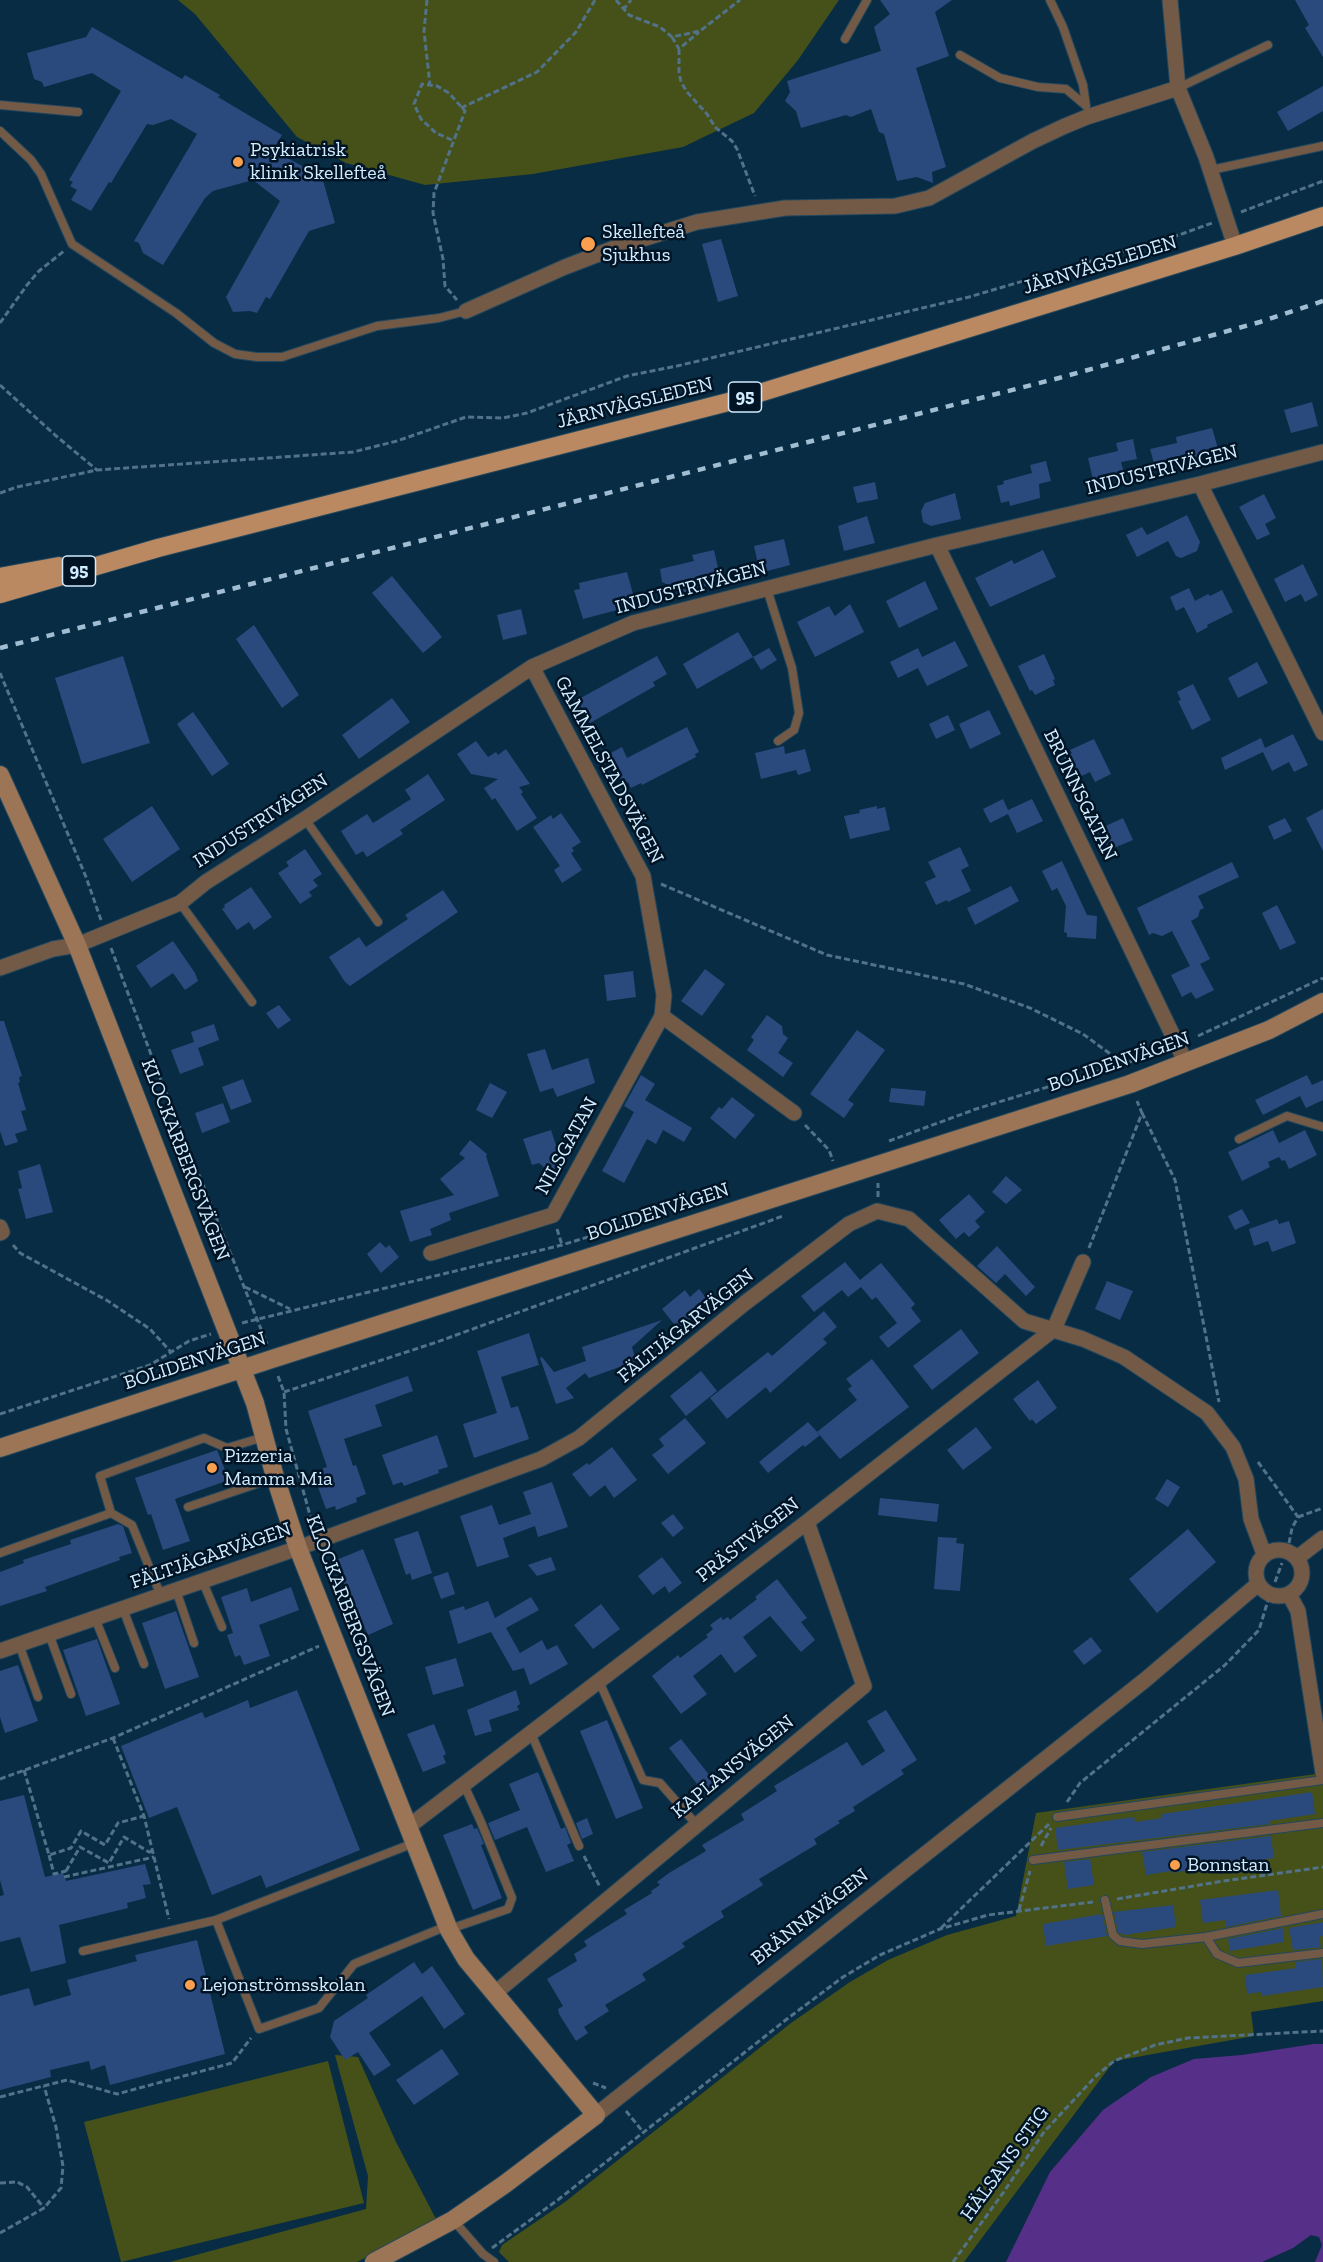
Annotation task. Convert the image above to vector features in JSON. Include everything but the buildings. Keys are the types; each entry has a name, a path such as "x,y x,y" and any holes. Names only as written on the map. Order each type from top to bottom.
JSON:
{"main road":[{"name":"JÄRNVÄGSLEDEN","path":"0,594 158,548 740,399 1235,246 1323,216"},
{"name":"JÄRNVÄGSLEDEN","path":"0,576 158,548"},
{"name":"KLOCKARBERGSVÄGEN","path":"0,775 77,945 242,1369 255,1403 275,1478 298,1548 448,1928 466,1959 596,2115"},
{"name":"KLOCKARBERGSVÄGEN","path":"0,792 24,829"},
{"name":"BOLIDENVÄGEN","path":"0,1449 1130,1084 1269,1030 1323,1002"},
{"name":"BRÄNNAVÄGEN","path":"374,2262 453,2220 596,2115"}],"street":[{"path":"1170,0 1178,88 1210,170 1235,246"},
{"path":"466,311 565,267 617,247 697,222 785,208 895,206 929,198 1086,111 1178,88"},
{"name":"INDUSTRIVÄGEN","path":"0,968 53,950 77,945 180,903 206,882 305,819 531,666 633,623 1323,452"},
{"path":"1200,484 1323,733"},
{"name":"BRUNNSGATAN","path":"937,546 1186,1063"},
{"name":"GAMMELSTADSVÄGEN","path":"531,666 643,876 664,995 662,1016"},
{"path":"662,1016 794,1113"},
{"name":"NILSGATAN","path":"431,1253 553,1215 662,1016"},
{"name":"FÄLTJÄGARVÄGEN","path":"0,1651 298,1548 542,1459 579,1438 745,1303 849,1224 877,1211 909,1219 1024,1321 1054,1329 1124,1357 1207,1413 1233,1447 1238,1458 1246,1479 1251,1520 1264,1554"},
{"name":"PRÄSTVÄGEN","path":"411,1835 464,1785 1054,1329 1083,1262"},
{"name":"KAPLANSVÄGEN","path":"495,1993 864,1686 807,1522"},
{"path":"1297,1558 1323,1539"},
{"path":"1279,1549 1297,1558 1302,1570 1301,1578 1299,1584 1289,1594 1277,1596 1270,1594 1258,1584 1255,1571 1264,1554 1279,1549"},
{"name":"BRÄNNAVÄGEN","path":"596,2115 1128,1694 1258,1584"},
{"path":"1289,1594 1298,1611 1323,1773"}],"lane":[{"path":"845,39 867,0"},
{"path":"1050,0 1063,27 1083,85 1086,111"},
{"path":"1178,88 1268,45"},
{"path":"960,55 1000,78 1038,87 1066,89 1086,111"},
{"path":"0,105 78,112"},
{"path":"0,131 31,160 41,174 72,244 176,313 214,343 235,354 282,357 377,326 439,318 466,311"},
{"path":"1210,170 1323,146"},
{"path":"767,589 792,668 799,713 794,730 778,741"},
{"path":"305,819 378,922"},
{"path":"180,903 252,1002"},
{"path":"1239,1139 1287,1116 1323,1127"},
{"path":"194,1643 132,1525 111,1513 100,1476 204,1438 227,1448 264,1437"},
{"path":"188,1508 275,1478"},
{"path":"0,1553 111,1513"},
{"path":"202,1580 222,1627"},
{"path":"123,1609 144,1664"},
{"path":"96,1618 115,1668"},
{"path":"49,1634 71,1694"},
{"path":"19,1644 38,1697"},
{"path":"599,1681 643,1780 660,1784 696,1824"},
{"path":"531,1733 579,1846"},
{"path":"1057,1817 1323,1780"},
{"path":"216,1920 259,2029 319,2008 354,1964 448,1928 508,1909 512,1898 464,1785"},
{"path":"1033,1860 1323,1822"},
{"path":"83,1951 216,1920 411,1835"},
{"path":"1105,1900 1113,1935 1120,1941 1142,1944 1206,1937 1323,1914"},
{"path":"1206,1937 1217,1954 1238,1963 1323,1953"},
{"path":"453,2220 483,2254 494,2262"}],"path":[{"path":"427,0 424,31 430,85"},
{"path":"461,108 537,72 576,32 595,0"},
{"path":"616,0 629,15 660,27 672,37 679,49 681,82 716,127 732,141 760,211"},
{"path":"623,10 631,0"},
{"path":"679,49 740,0"},
{"path":"672,37 700,31"},
{"path":"452,140 436,133 421,119 414,105 422,84 437,86 449,93 465,111 452,140 434,193 433,213 443,259 445,286 466,311"},
{"path":"0,493 17,487 97,470 353,452 397,441 466,417 503,418 527,413 602,383 627,376 969,297 1179,235 1323,181"},
{"path":"0,323 39,271 72,244"},
{"path":"0,385 97,470"},
{"path":"0,673 86,877 105,934 243,1286 258,1318 562,1245 640,1220"},
{"path":"643,876 827,956 964,984 1030,1008 1083,1034 1125,1064"},
{"path":"1177,1046 1323,978"},
{"path":"888,1141 976,1109 1146,1057"},
{"path":"1130,1084 1175,1180 1220,1408 1212,1420"},
{"path":"794,1113 829,1150 833,1161"},
{"path":"1083,1262 1142,1113"},
{"path":"868,1185 879,1181"},
{"path":"316,1541 286,1429 284,1392 437,1342 790,1213"},
{"path":"1,1230 20,1253 108,1301 150,1329 170,1352"},
{"path":"243,1286 292,1310"},
{"path":"0,1414 150,1365 189,1341"},
{"path":"1298,1517 1323,1508"},
{"path":"0,1779 113,1738 334,1640"},
{"path":"113,1738 144,1816 172,1930"},
{"path":"24,1770 54,1874 66,1870"},
{"path":"49,1855 71,1848 81,1831 105,1845 118,1823 144,1816"},
{"path":"940,1929 1057,1817"},
{"path":"109,1865 124,1837 149,1852 153,1851"},
{"path":"579,1846 606,1899"},
{"path":"109,1865 80,1847 66,1870 66,1877 109,1865 154,1857"},
{"path":"483,2254 560,2199 749,2048 843,1977 880,1955 940,1929 988,1915 1323,1868"},
{"path":"0,2097 67,2080 117,2094 232,2062 259,2029"},
{"name":"HÄLSANS STIG","path":"952,2262 1044,2132 1096,2076 1114,2061 1155,2045 1188,2038 1323,2031"},
{"path":"585,2081 604,2086 644,2133"},
{"path":"0,2233 44,2208 61,2188 63,2166 56,2127 44,2086"},
{"path":"0,2183 17,2182 27,2187 44,2208"}],"green space":[{"path":"178,0 839,0 798,60 754,113 683,147 533,174 425,185 346,163 297,137 195,14"},
{"path":"1323,1773 1323,2001 1251,2012 1254,2036 1114,2061 964,2262 509,2262 499,2252 502,2245 565,2202 791,2023 850,1982 888,1960 947,1935 1016,1916 1036,1813"},
{"path":"335,2055 358,2057 396,2142 437,2221 357,2262 170,2262 366,2209 368,2176"},
{"path":"328,2061 364,2203 121,2262 84,2122"}],"shaded area":[{"path":"1323,2044 1323,2262 1315,2262 1322,2245 1319,2237 1311,2235 1293,2248 1262,2262 1006,2262 1050,2172 1103,2110 1151,2077 1194,2059 1242,2055"}],"railway":[{"path":"0,648 1059,378 1260,322 1323,301"}],"place":[{"name":"Psykiatrisk klinik Skellefteå","path":"238,162"},
{"name":"Skellefteå Sjukhus","path":"588,244"},
{"name":"Pizzeria Mamma Mia","path":"212,1468"},
{"name":"Bonnstan","path":"1175,1865"},
{"name":"Lejonströmsskolan","path":"190,1985"}]}
